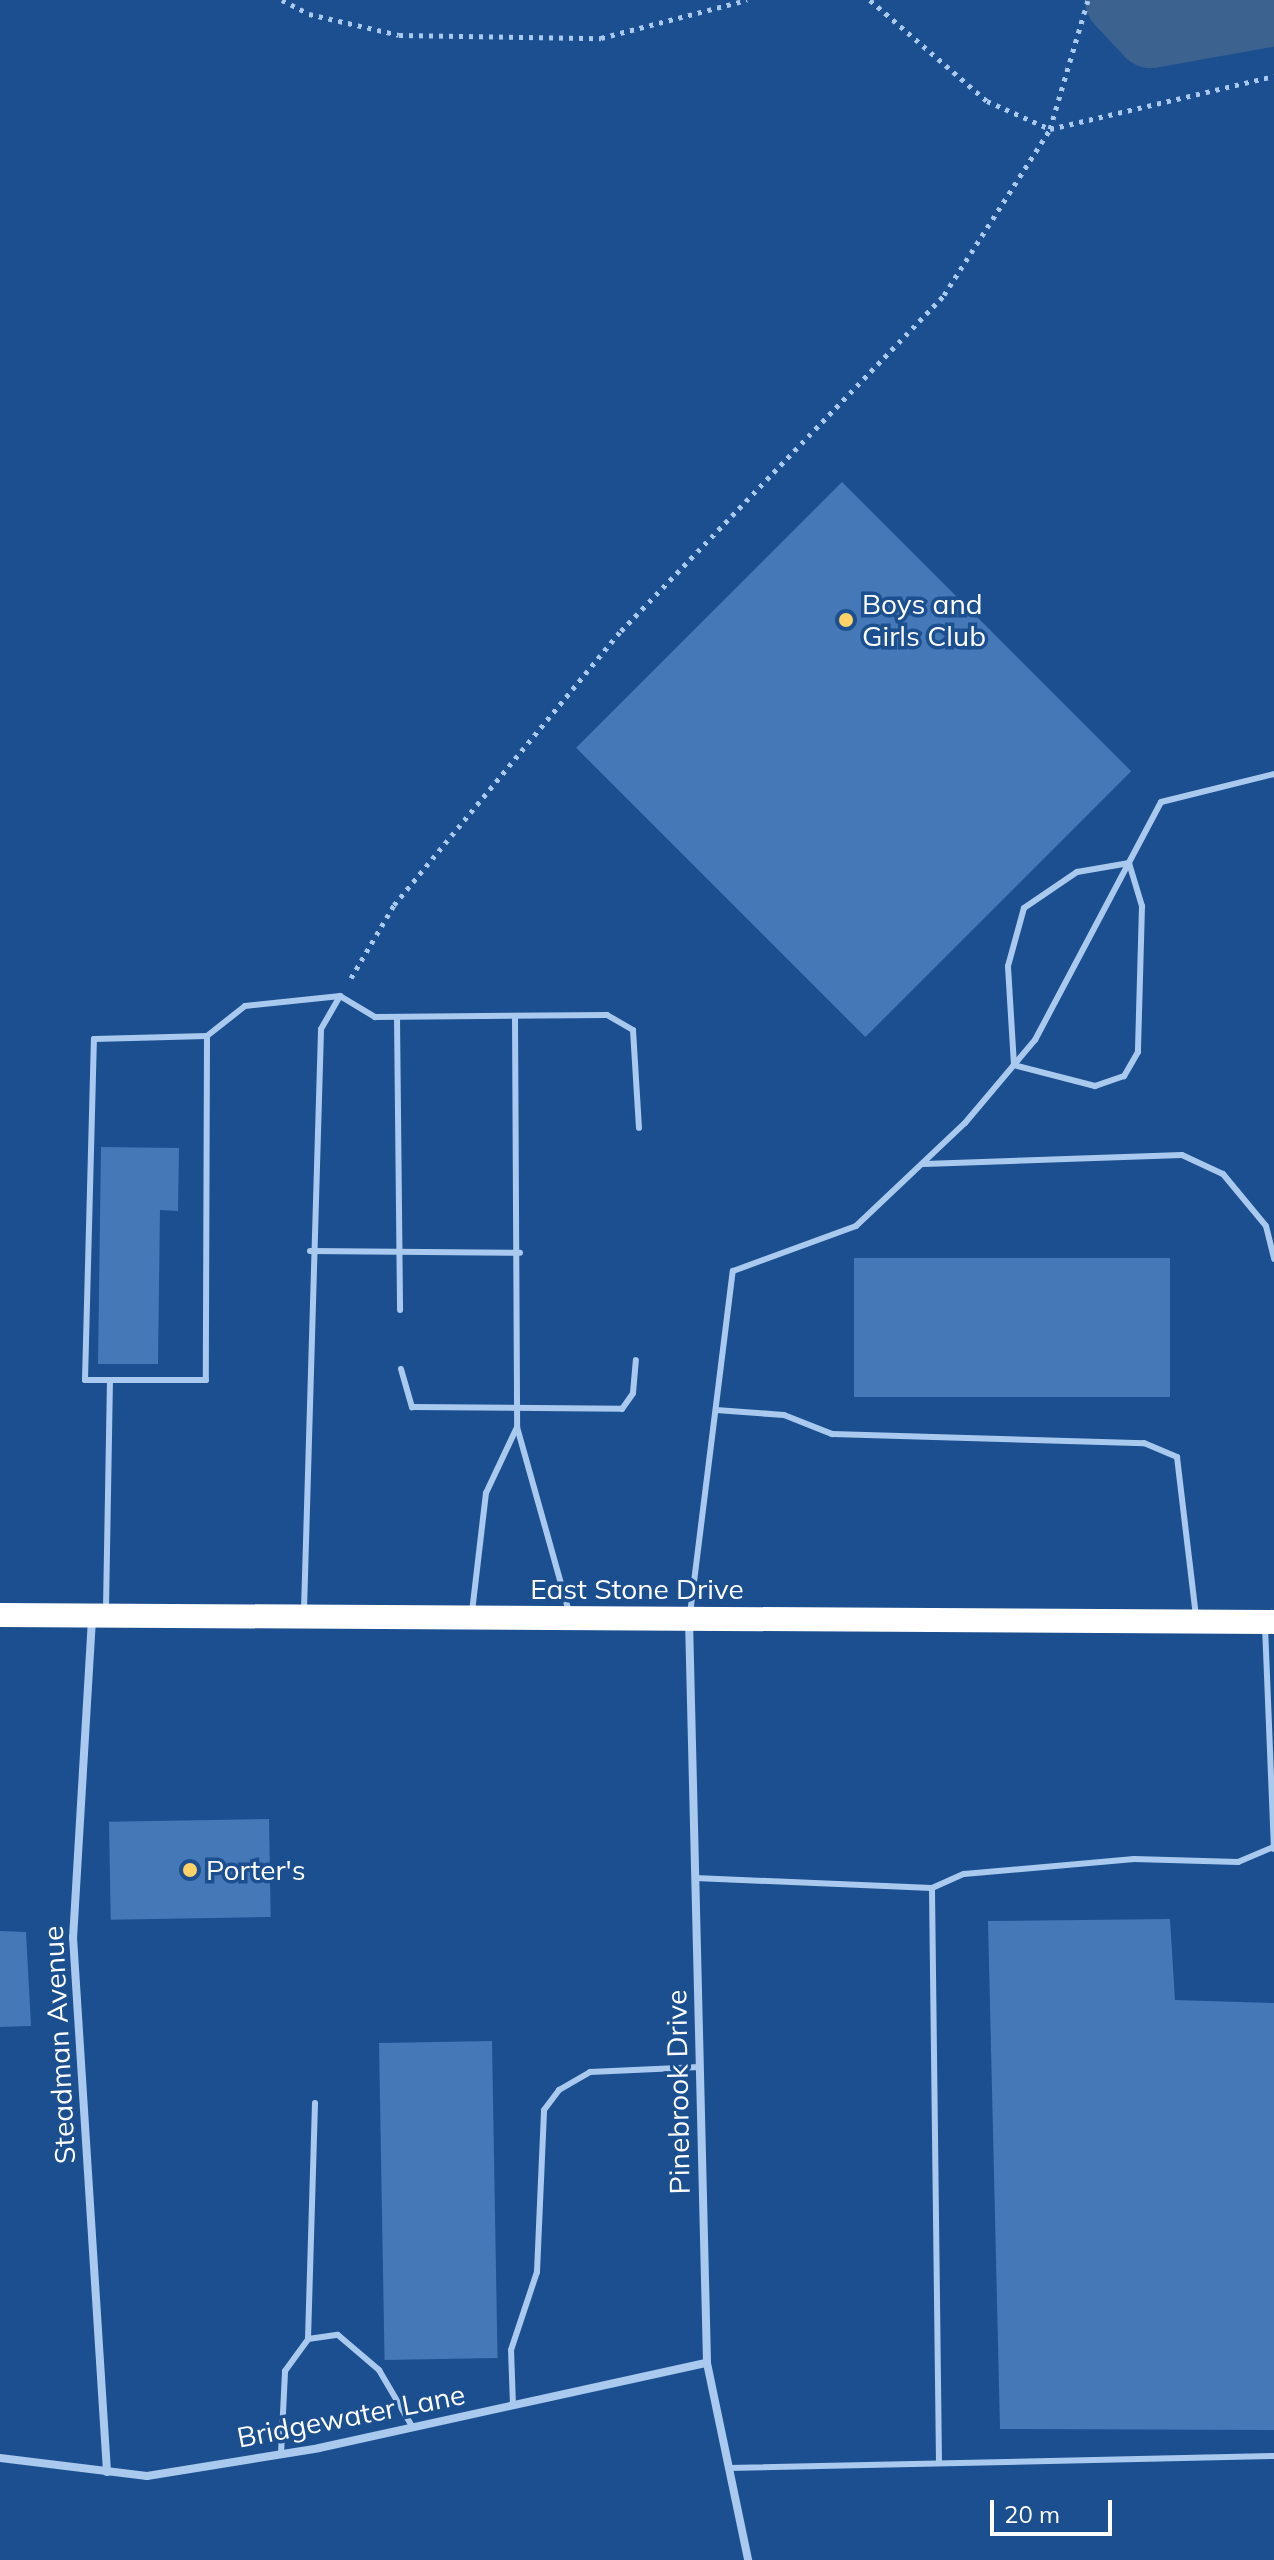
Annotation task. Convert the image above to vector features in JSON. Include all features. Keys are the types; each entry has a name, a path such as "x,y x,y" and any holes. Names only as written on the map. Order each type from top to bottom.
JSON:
{"highway":[{"name":"East Stone Drive","path":"0,1615 1270,1622"}],"street":[{"name":"Steadman Avenue","path":"99,1616 73,1937 107,2472"},
{"name":"Pinebrook Drive","path":"689,1620 707,2363 748,2560"},
{"name":"Bridgewater Lane","path":"0,2458 147,2476 413,2428 707,2363"}],"lane":[{"path":"689,1620 733,1271 856,1226 922,1164 1014,1065 1035,1040 1161,802 1274,774"},
{"path":"1014,1065 1095,1086 1124,1076 1138,1052 1142,906 1129,863"},
{"path":"1014,1065 1008,966 1024,908 1077,872 1129,863"},
{"path":"304,1618 310,1251 321,1029 340,996"},
{"path":"207,1036 206,1380 85,1380 94,1039 207,1036 245,1006 340,996 375,1017 607,1015 633,1030 639,1128"},
{"path":"515,1016 520,1253 517,1427 571,1619"},
{"path":"397,1017 400,1310"},
{"path":"922,1164 1182,1155 1223,1174 1266,1226 1274,1259"},
{"path":"310,1251 520,1253"},
{"path":"401,1369 412,1407 622,1409 633,1393 636,1360"},
{"path":"99,1616 110,1380"},
{"path":"716,1410 784,1415 832,1434 1144,1443 1177,1457 1197,1622"},
{"path":"471,1618 486,1493 517,1427"},
{"path":"695,1878 932,1888 964,1874 1134,1859 1238,1862 1273,1848 1270,1622"},
{"path":"932,1888 939,2463"},
{"path":"513,2406 511,2350 537,2272 544,2110 559,2090 590,2072 700,2067"},
{"path":"281,2454 285,2371 308,2339 315,2103"},
{"path":"308,2339 338,2335 379,2370 413,2428"},
{"path":"729,2468 1274,2456"}],"path":[{"path":"282,0 309,14 399,35 601,38 747,0"},
{"path":"870,0 987,101 1050,129 1274,76"},
{"path":"340,996 394,905 621,631 944,295 1050,129 1088,1"}],"building":[{"name":"Boys and Girls Club","path":"842,482 1131,771 865,1037 576,748"},
{"path":"101,1147 179,1148 178,1211 160,1210 158,1364 98,1364"},
{"path":"854,1258 1170,1258 1170,1397 854,1397"},
{"name":"Porter's","path":"269,1819 271,1917 111,1920 109,1822"},
{"path":"1170,1919 1175,2000 1274,2003 1274,2430 1000,2429 988,1921"},
{"path":"0,1931 26,1932 31,2026 0,2027"},
{"path":"492,2041 498,2358 385,2360 379,2043"}],"waterway":[{"path":"1121,0 1151,32 1274,10"}],"place":[{"name":"Boys and Girls Club","path":"846,620"},
{"name":"Porter's","path":"190,1870"}]}
